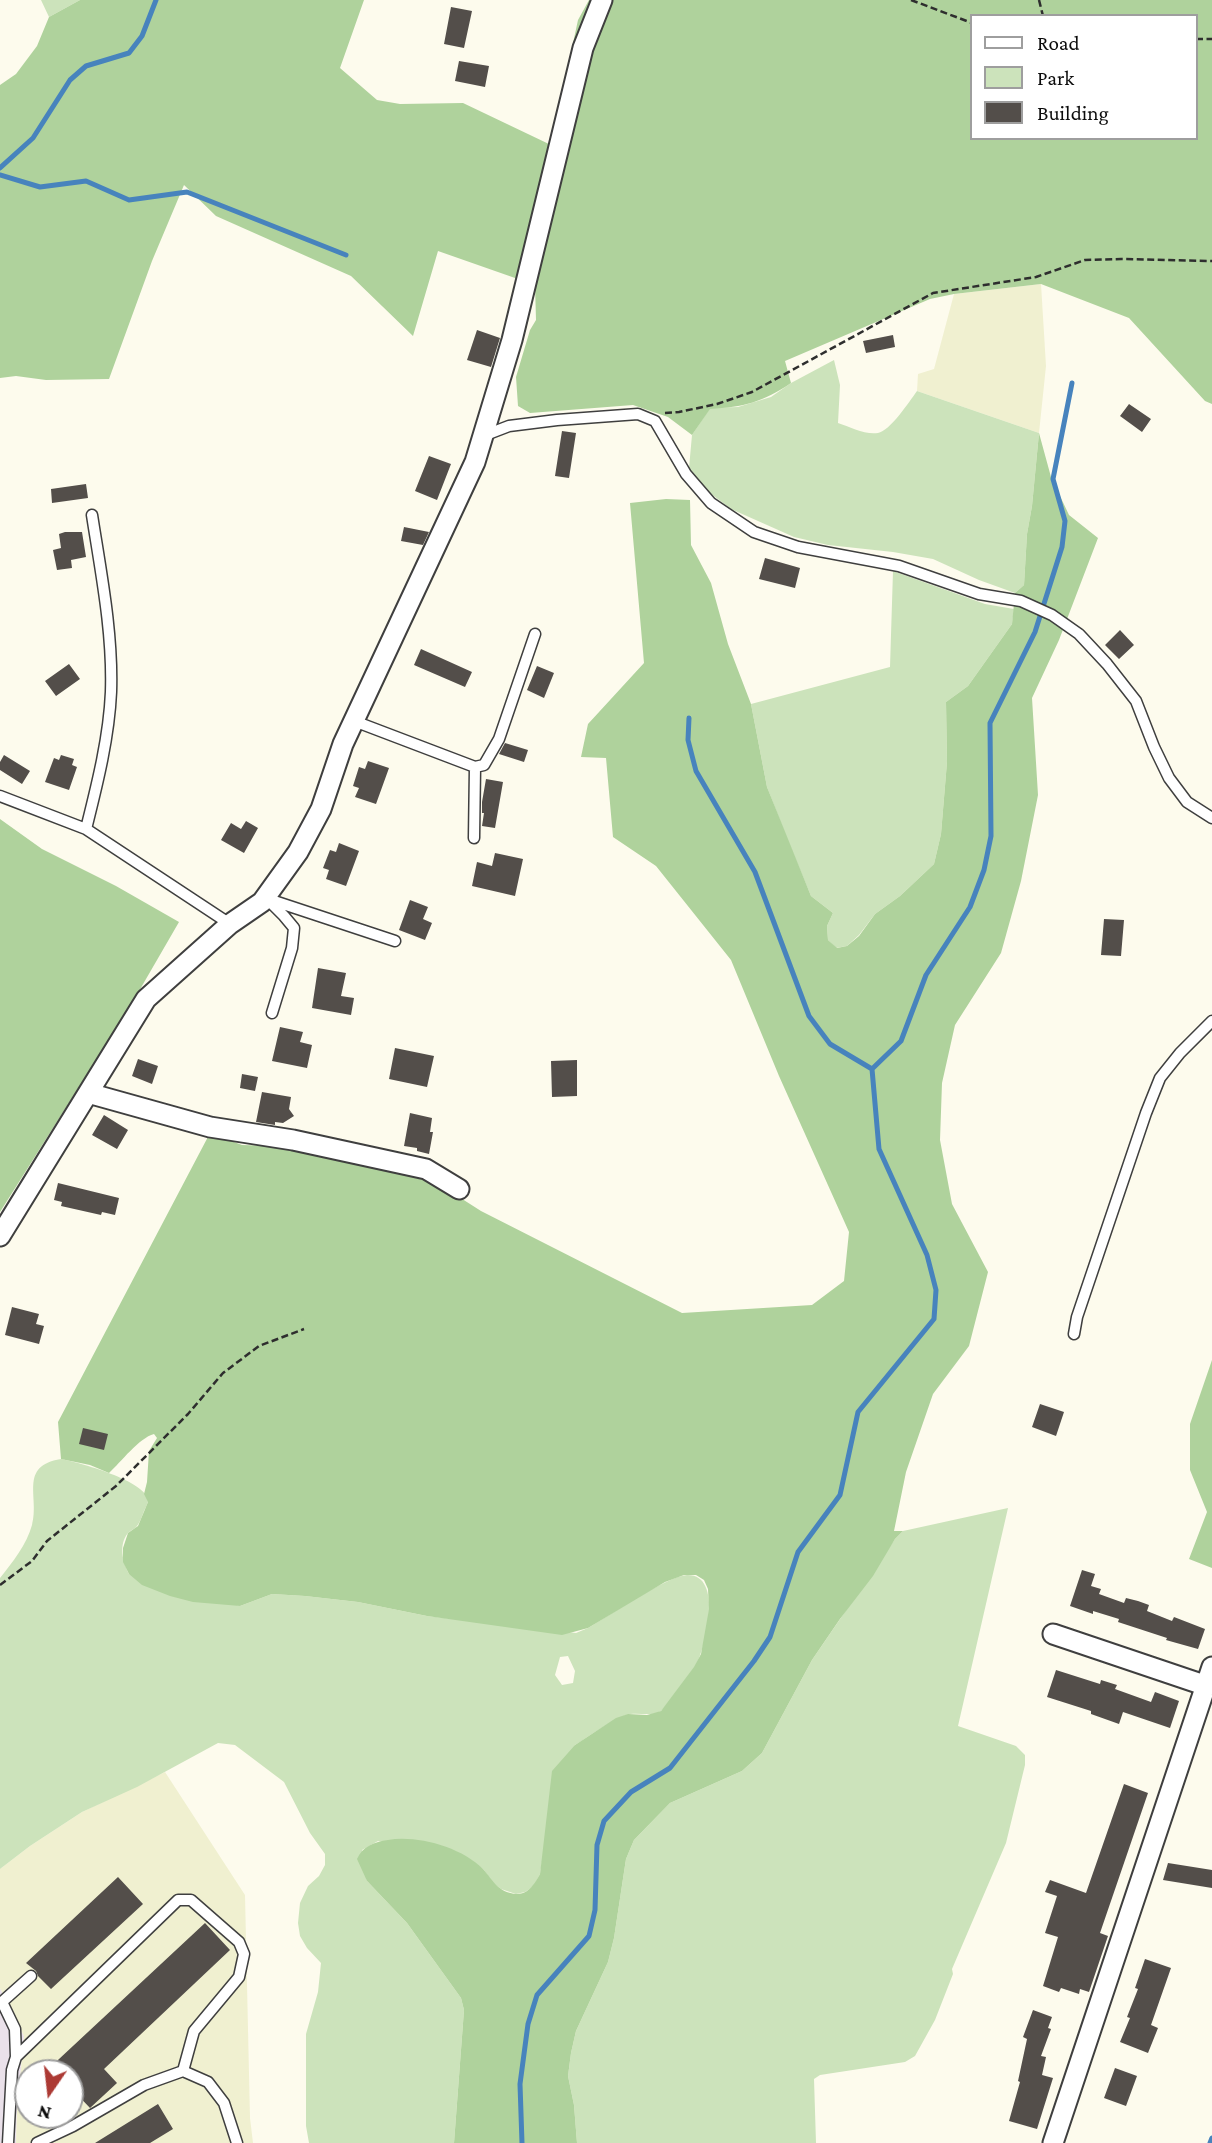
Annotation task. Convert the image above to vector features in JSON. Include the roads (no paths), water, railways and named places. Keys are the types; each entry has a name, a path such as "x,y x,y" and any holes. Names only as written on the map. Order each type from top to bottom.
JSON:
{"street":[{"path":"0,1236 146,999 230,924 265,898 298,852 321,809 343,744 475,462 512,340 583,48 602,0"},
{"path":"88,1093 210,1127 293,1140 426,1170 458,1189"},
{"path":"1053,1634 1209,1676 1053,2143"}],"lane":[{"path":"483,436 509,426 638,414 655,421 686,474 712,503 754,532 798,547 899,566 979,594 1021,601 1052,615 1079,634 1107,664 1136,701 1169,778 1187,802 1212,818"},
{"path":"86,829 109,718 111,691 106,607 92,515"},
{"path":"354,721 475,766 484,765 499,739 535,634"},
{"path":"474,838 475,766"},
{"path":"0,796 86,829 230,924"},
{"path":"265,898 395,941"},
{"path":"265,898 294,928 292,947 272,1013"},
{"path":"1074,1334 1084,1296 1160,1078 1212,1021"},
{"path":"16,2057 178,1900 184,1899 191,1900 239,1942 244,1954 239,1977 194,2031 183,2071"},
{"path":"8,2143 12,2070 16,2057 15,2029 2,2002 30,1976"},
{"path":"37,2143 73,2126 144,2085 183,2071 208,2082 224,2103 237,2143"}],"waterway":[{"path":"0,168 33,138 70,80 86,66 129,53 142,36 156,0"},
{"path":"0,175 40,187 86,181 129,200 187,192 346,255"},
{"path":"872,1069 901,1041 926,975 970,907 984,870 991,836 990,723 1035,632 1062,547 1065,521 1053,479 1072,383"},
{"path":"522,2143 520,2084 528,2024 537,1995 589,1936 595,1910 597,1845 604,1821 631,1792 670,1768 770,1637 798,1552 840,1495 858,1412 934,1319 936,1290 927,1255 879,1149 872,1069 830,1044 809,1016 755,872 696,771 688,740 689,718"},
{"path":"1210,2143 1212,2138"}]}
